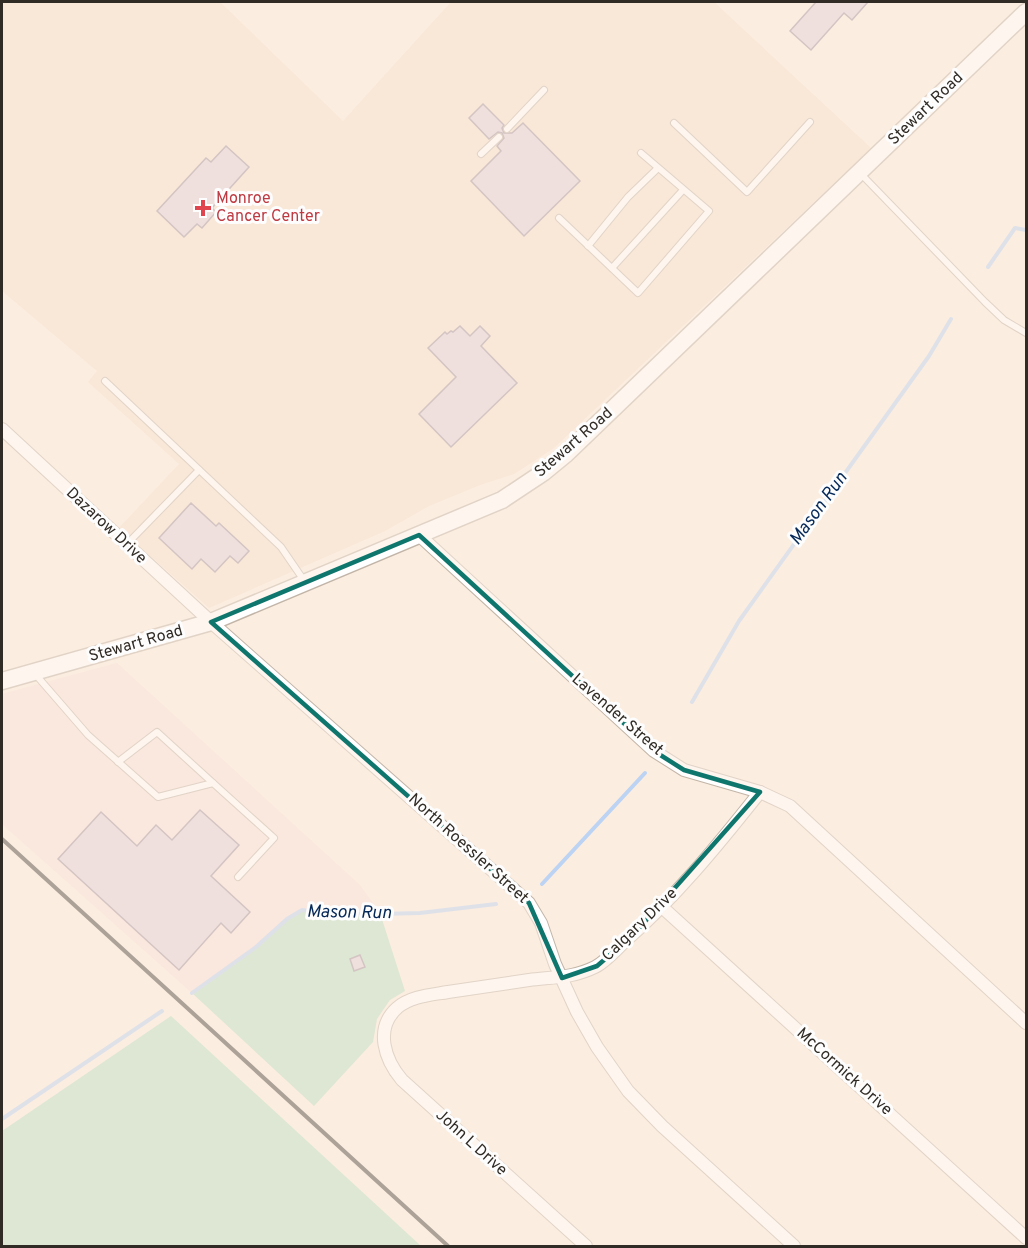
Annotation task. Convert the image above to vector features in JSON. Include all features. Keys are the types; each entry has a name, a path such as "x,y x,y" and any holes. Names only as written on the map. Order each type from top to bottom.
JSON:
{"street":[{"name":"Stewart Road","path":"2,681 211,622 502,500 567,454 1026,12"},
{"name":"Dazarow Drive","path":"2,429 211,622"},
{"name":"Lavender Street","path":"419,535 654,751 684,770 760,792 790,806 1026,1023"},
{"name":"North Roessler Street","path":"211,622 529,903 541,923 555,964 577,1012 597,1047 628,1091 662,1126 794,1246"},
{"name":"Calgary Drive","path":"385,1025 390,1015 399,1006 423,996 532,980 562,978 597,966 662,907 760,792"},
{"name":"McCormick Drive","path":"662,907 1026,1238"},
{"name":"John L Drive","path":"385,1025 383,1039 385,1053 392,1069 402,1080 586,1246"}],"lane":[{"path":"507,129 544,90"},
{"path":"674,123 747,192 810,122"},
{"path":"481,154 499,137"},
{"path":"559,218 638,293 709,212 640,153"},
{"path":"588,246 628,197 658,168"},
{"path":"860,173 985,302 1004,320 1026,333"},
{"path":"612,268 683,189"},
{"path":"105,381 280,547 305,583"},
{"path":"127,545 199,470"},
{"path":"34,672 88,735 158,796 213,783"},
{"path":"118,762 157,732 274,838 238,877"}],"highlighted area":[{"path":"419,535 654,751 684,770 760,792 633,935 597,966 562,978 529,903 211,622"}],"shaded area":[{"path":"2,2 220,2 343,121 451,2 714,2 871,148 554,448 514,474 429,506 385,531 209,608 119,528 179,464 88,382 97,371 2,291"},
{"path":"117,663 360,885 380,913 337,915 302,910 287,919 256,947 192,993 2,824 2,694"}],"green space":[{"path":"302,910 337,915 380,913 405,991 390,1000 377,1019 373,1042 314,1106 192,993 256,947 287,919"},
{"path":"171,1016 421,1246 2,1246 2,1131"}],"building":[{"path":"816,2 868,2 852,20 844,13 811,50 790,31"},
{"path":"483,104 504,125 502,128 504,133 512,133 523,123 580,181 524,236 471,181 501,151 497,146 504,138 502,133 498,132 489,139 469,118"},
{"path":"226,146 249,167 212,208 216,212 202,228 197,224 184,237 157,211 206,158 211,162"},
{"path":"460,326 470,336 480,326 490,336 481,346 517,383 451,447 419,414 456,377 428,348 445,332 447,334 453,332"},
{"path":"191,503 216,526 219,523 249,551 238,563 230,556 215,572 201,559 192,569 159,538"},
{"path":"200,810 239,845 211,876 250,912 231,933 221,923 179,970 58,859 101,812 137,846 156,825 172,840"},
{"path":"360,955 365,967 354,971 350,959"}],"waterway":[{"name":"Mason Run","path":"988,267 1015,228 1026,230"},
{"name":"Mason Run","path":"692,702 739,621 929,356 951,319"},
{"name":"Mason Run","path":"542,884 645,773"},
{"name":"Mason Run","path":"192,993 256,947 287,919 302,910 337,915 420,913 496,904"},
{"name":"Mason Run","path":"2,1119 162,1011"}],"railway":[{"path":"2,839 448,1246"}],"place":[{"name":"Monroe Cancer Center","path":"203,208"}]}
